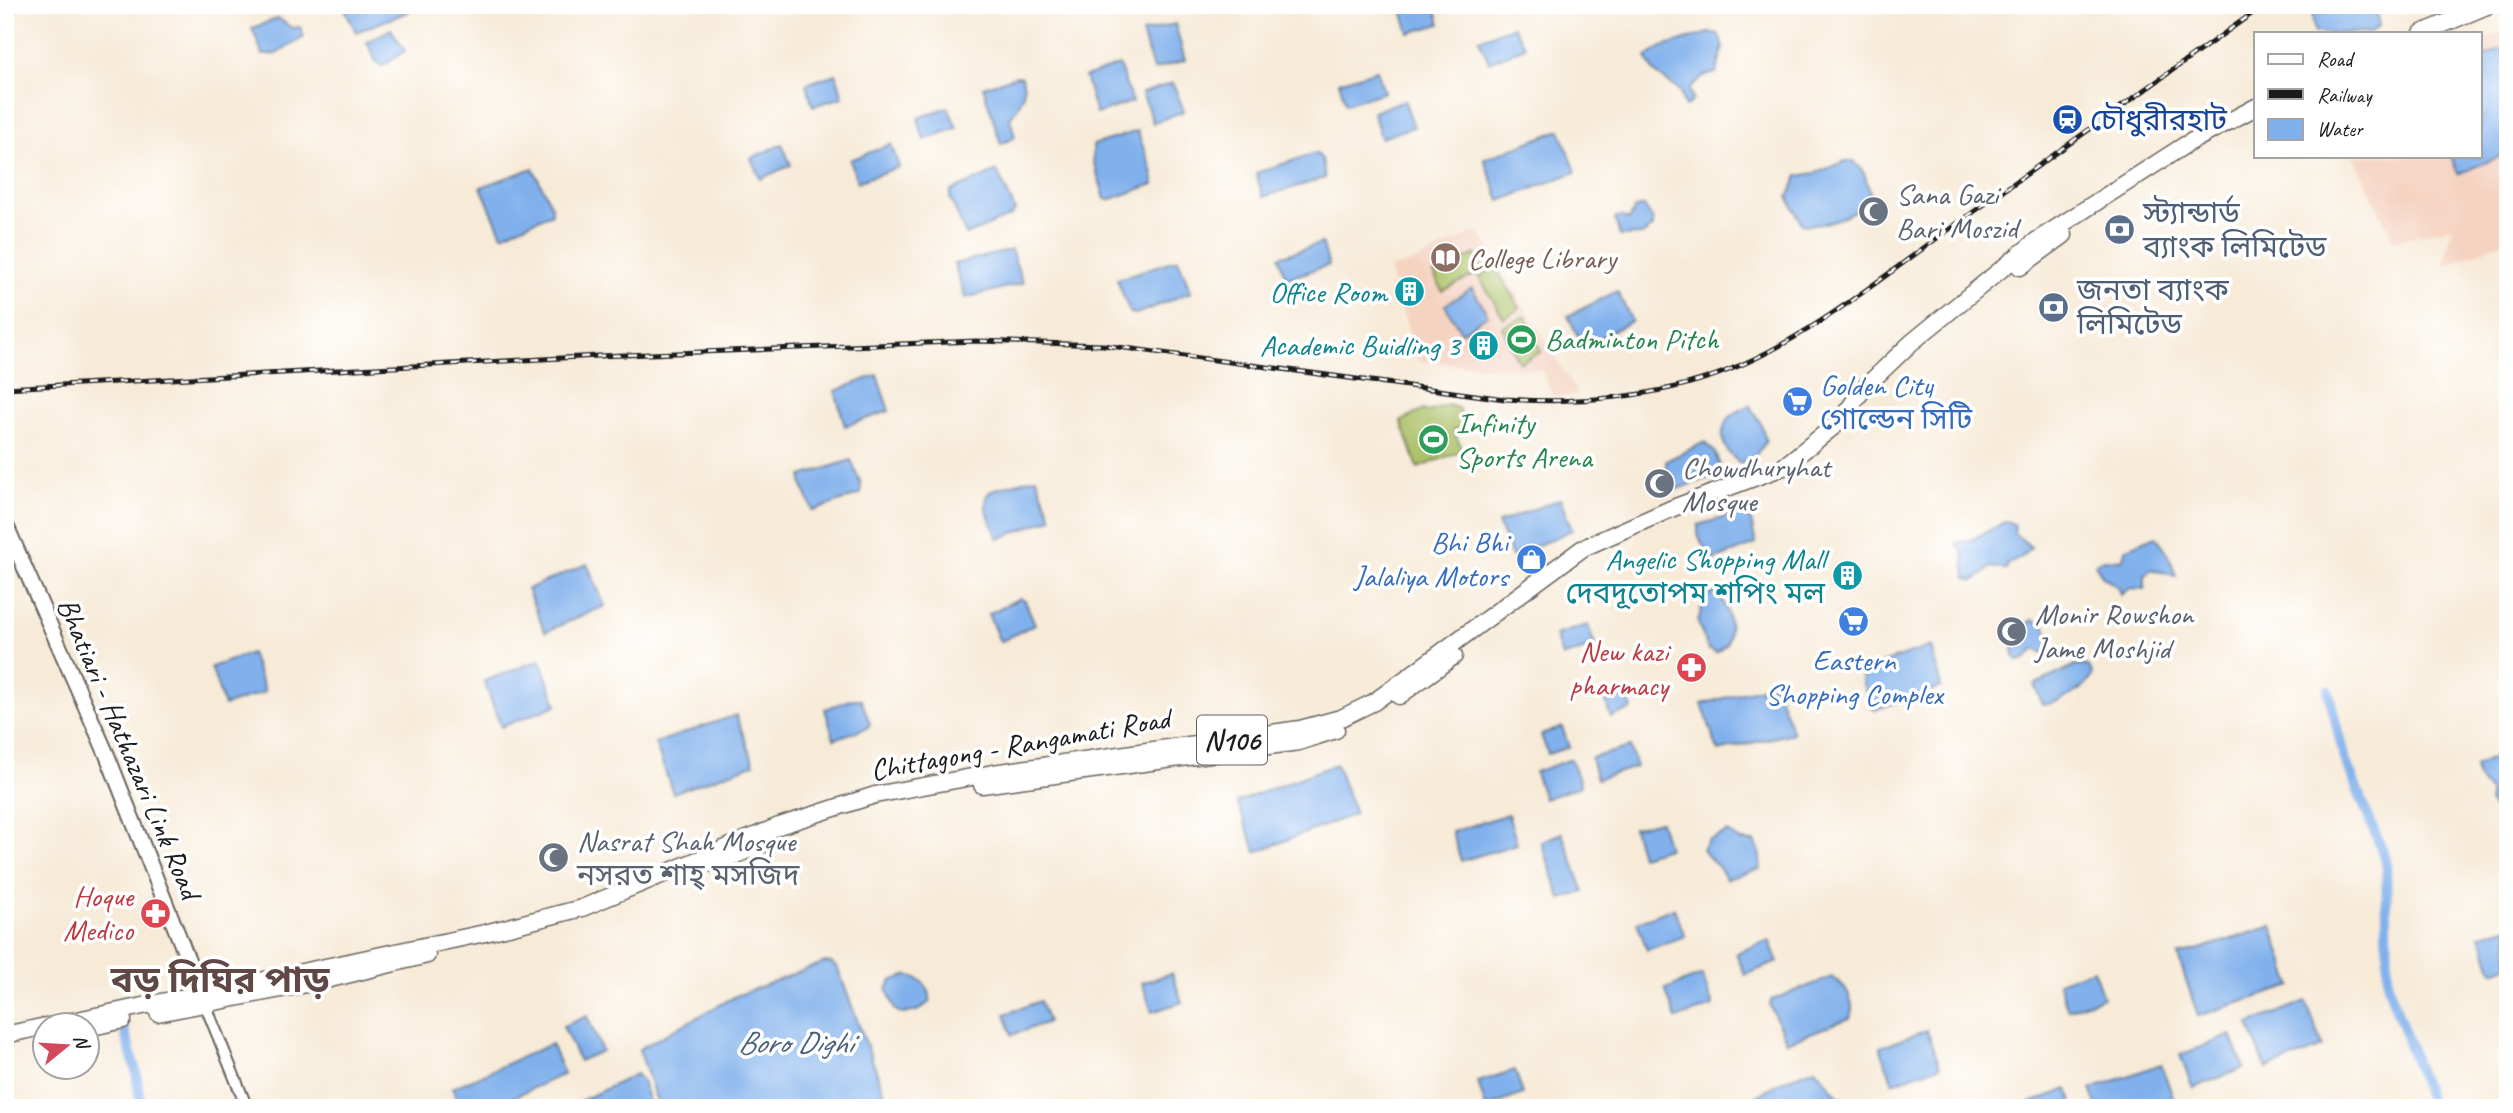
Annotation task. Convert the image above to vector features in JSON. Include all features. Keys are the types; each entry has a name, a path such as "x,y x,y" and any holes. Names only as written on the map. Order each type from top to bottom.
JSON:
{"highway":[{"path":"2424,32 2489,5"},
{"path":"2442,32 2502,5"},
{"name":"Chittagong - Rangamati Road","path":"1343,722 1583,548 1673,508 1783,467 1810,449 1838,423 1864,387 1911,343 2036,241 2185,145 2254,108"},
{"name":"Chittagong - Rangamati Road","path":"102,1024 582,908 779,826 875,795 992,773 1343,722 1377,711 1586,558 1663,522 1755,488 1794,470 1833,436 1889,377 1959,314 2017,269 2100,208 2254,116"},
{"name":"Chittagong - Rangamati Road","path":"102,1016 203,999"},
{"name":"Chittagong - Rangamati Road","path":"5,1035 32,1029"},
{"path":"5,1046 32,1041"}],"main road":[{"name":"Bhatiari - Hathazari Link Road","path":"5,523 107,755 203,999"}],"street":[{"path":"203,999 247,1108"}],"shaded area":[{"path":"2508,28 2508,239 2444,267 2452,227 2394,241 2354,158 2482,158 2482,40"},
{"path":"1472,233 1480,233 1579,396 1553,396 1541,370 1418,361 1389,269 1414,262"}],"green space":[{"path":"1476,254 1483,271 1442,291 1434,274"},
{"path":"1495,267 1520,308 1504,318 1479,277"},
{"name":"Badminton Pitch","path":"1525,316 1541,352 1519,363 1502,327"},
{"name":"Infinity Sports Arena","path":"1448,405 1458,408 1465,425 1454,430 1462,451 1418,468 1401,421 1423,410 1429,412"}],"water":[{"path":"343,5 411,5 408,12 356,32"},
{"path":"1405,5 1435,5 1440,24 1409,33 1402,11"},
{"path":"2319,5 2375,5 2379,26 2370,32 2315,32 2312,17"},
{"path":"278,18 292,28 300,27 304,37 276,54 263,55 252,28"},
{"path":"1175,24 1185,60 1153,70 1142,33"},
{"path":"1513,26 1525,47 1489,62 1479,39"},
{"path":"391,29 405,51 383,66 376,62 367,42"},
{"path":"1709,33 1719,35 1723,48 1716,73 1705,76 1689,89 1693,100 1685,107 1680,91 1654,72 1646,57 1662,47"},
{"path":"2508,46 2508,153 2458,174 2452,158 2482,158 2482,57"},
{"path":"1119,65 1132,102 1096,114 1085,77"},
{"path":"1377,70 1384,92 1346,104 1339,82"},
{"path":"836,74 843,97 813,106 806,84"},
{"path":"1016,76 1022,77 1024,89 1020,104 1010,118 1015,137 1001,144 983,87"},
{"path":"1173,83 1184,111 1153,123 1142,93"},
{"path":"1404,100 1414,127 1381,138 1373,112"},
{"path":"948,107 957,128 924,140 918,118"},
{"path":"1560,130 1576,172 1500,201 1484,159"},
{"path":"1137,131 1152,170 1154,184 1109,200 1105,199 1093,160 1093,145"},
{"path":"782,144 791,165 760,179 751,158"},
{"path":"891,144 899,167 857,182 850,160"},
{"path":"1316,153 1322,159 1325,178 1263,197 1256,173"},
{"path":"1846,161 1854,161 1864,173 1872,199 1830,222 1802,224 1788,197 1798,176 1816,173"},
{"path":"533,168 552,207 552,213 502,235 481,187"},
{"path":"997,171 1015,210 1011,216 966,235 950,198 951,191"},
{"path":"1644,206 1653,220 1653,227 1642,235 1620,236 1615,219 1621,216 1629,220 1635,208"},
{"path":"1322,243 1329,265 1286,279 1279,257"},
{"path":"1011,250 1023,283 965,298 954,264"},
{"path":"1178,259 1191,292 1136,314 1130,313 1117,279"},
{"path":"1472,288 1488,315 1461,332 1445,305"},
{"path":"1617,291 1632,321 1583,346 1568,316"},
{"path":"877,375 889,411 845,426 835,391"},
{"path":"1750,406 1761,424 1766,441 1755,456 1740,463 1726,448 1723,431 1732,416"},
{"path":"1705,442 1715,453 1720,466 1716,476 1674,490 1666,474 1666,461"},
{"path":"851,460 861,484 861,494 813,511 802,484 802,476"},
{"path":"1036,477 1052,518 998,539 986,509 987,495 992,490"},
{"path":"1560,499 1572,530 1512,557 1498,523"},
{"path":"1744,512 1751,521 1756,544 1711,561 1698,535 1698,525"},
{"path":"2007,521 2015,525 2014,533 2031,547 2021,558 2008,564 2006,570 1991,567 1974,581 1966,578 1963,552 1956,543 1969,541"},
{"path":"2156,536 2168,553 2176,576 2151,569 2145,576 2145,589 2130,588 2121,595 2119,588 2103,577 2095,564 2103,559 2122,560 2127,548"},
{"path":"587,564 605,606 545,632 527,589"},
{"path":"1715,592 1723,602 1729,623 1727,644 1716,653 1708,649 1698,623 1704,598"},
{"path":"1020,598 1025,601 1035,624 1000,642 988,614"},
{"path":"2033,620 2045,626 2053,646 2046,654 2034,649 2027,658 2019,661 2014,656 2013,644 2023,638 2024,627"},
{"path":"1588,625 1595,646 1562,657 1555,635"},
{"path":"1931,646 1941,687 1875,710 1872,708 1862,682 1863,670"},
{"path":"251,653 265,692 224,706 211,667"},
{"path":"540,660 557,705 501,727 484,681"},
{"path":"2076,665 2089,668 2093,676 2071,695 2043,705 2034,685"},
{"path":"1775,684 1793,733 1718,751 1702,704"},
{"path":"1626,693 1632,709 1611,717 1605,700"},
{"path":"852,699 861,699 870,724 867,728 834,739 825,709"},
{"path":"736,715 754,764 673,793 655,743"},
{"path":"1562,727 1569,747 1548,754 1541,735"},
{"path":"1630,747 1636,767 1597,779 1591,758"},
{"path":"2508,750 2508,804 2493,809 2488,802 2490,792 2477,778 2475,766 2492,758 2499,760"},
{"path":"1571,759 1581,786 1544,799 1535,772"},
{"path":"1336,764 1355,814 1256,852 1237,802"},
{"path":"1508,814 1517,844 1461,861 1452,832"},
{"path":"1660,821 1668,848 1641,856 1633,828"},
{"path":"1728,832 1741,841 1754,842 1759,849 1761,869 1726,879 1702,849 1708,840"},
{"path":"1562,833 1584,892 1561,899 1541,841"},
{"path":"1674,908 1685,936 1647,950 1637,922"},
{"path":"2272,926 2292,986 2198,1016 2178,956"},
{"path":"2508,926 2508,966 2493,971 2480,935"},
{"path":"1769,940 1778,962 1745,975 1736,953"},
{"name":"Boro Dighi","path":"825,962 832,963 838,969 890,1108 659,1108 639,1049 736,996"},
{"path":"2093,969 2103,997 2068,1010 2058,982"},
{"path":"1172,973 1182,1002 1152,1012 1142,983"},
{"path":"908,975 925,984 930,1002 917,1011 903,1014 895,1010 887,989 891,981"},
{"path":"1702,975 1713,1006 1676,1019 1665,989"},
{"path":"1832,977 1841,984 1851,1000 1850,1018 1787,1042 1770,1006 1771,1000"},
{"path":"1040,1001 1048,1022 1012,1035 1005,1014"},
{"path":"2306,1001 2323,1047 2266,1069 2249,1024"},
{"path":"587,1016 602,1051 579,1061 563,1026"},
{"path":"1927,1030 1940,1066 1893,1083 1880,1047"},
{"path":"2231,1035 2244,1068 2193,1088 2180,1055"},
{"path":"551,1044 564,1074 489,1108 461,1108 452,1088"},
{"path":"2161,1064 2177,1108 2098,1108 2091,1089"},
{"path":"1815,1068 1848,1108 1736,1108 1784,1080"},
{"path":"1515,1070 1523,1094 1486,1108 1478,1082"},
{"path":"636,1074 642,1080 651,1108 566,1108"},
{"path":"2068,1089 2074,1108 2016,1108"}],"waterway":[{"path":"2328,690 2344,757 2386,860 2388,986 2432,1108"},
{"path":"124,1029 136,1071 141,1108"}],"railway":[{"path":"5,388 599,356 977,341 1103,345 1505,399 1588,400 1644,393 1698,381 1724,372 1811,328 2264,5"}],"place":[{"name":"চৌধুরীরহাট","path":"2067,120"},
{"name":"Sana Gazi Bari Moszid","path":"1873,211"},
{"name":"স্ট্যান্ডার্ড ব্যাংক লিমিটেড","path":"2120,230"},
{"name":"College Library","path":"1445,258"},
{"name":"Office Room","path":"1410,292"},
{"name":"জনতা ব্যাংক লিমিটেড","path":"2054,307"},
{"name":"Badminton Pitch","path":"1522,339"},
{"name":"Academic Buidling 3","path":"1483,345"},
{"name":"Golden City গোল্ডেন সিটি","path":"1797,402"},
{"name":"Infinity Sports Arena","path":"1433,440"},
{"name":"Chowdhuryhat Mosque","path":"1659,484"},
{"name":"Bhi Bhi Jalaliya Motors","path":"1531,559"},
{"name":"Angelic Shopping Mall দেবদূতোপম শপিং মল","path":"1848,576"},
{"name":"Eastern Shopping Complex","path":"1854,622"},
{"name":"Monir Rowshon Jame Moshjid","path":"2012,631"},
{"name":"New kazi pharmacy","path":"1691,668"},
{"name":"Nasrat Shah Mosque নসরত শাহ্‌ মসজিদ","path":"554,858"},
{"name":"Hoque Medico","path":"156,913"}],"district":[{"name":"বড় দিঘির পাড়","path":"220,979"}]}
